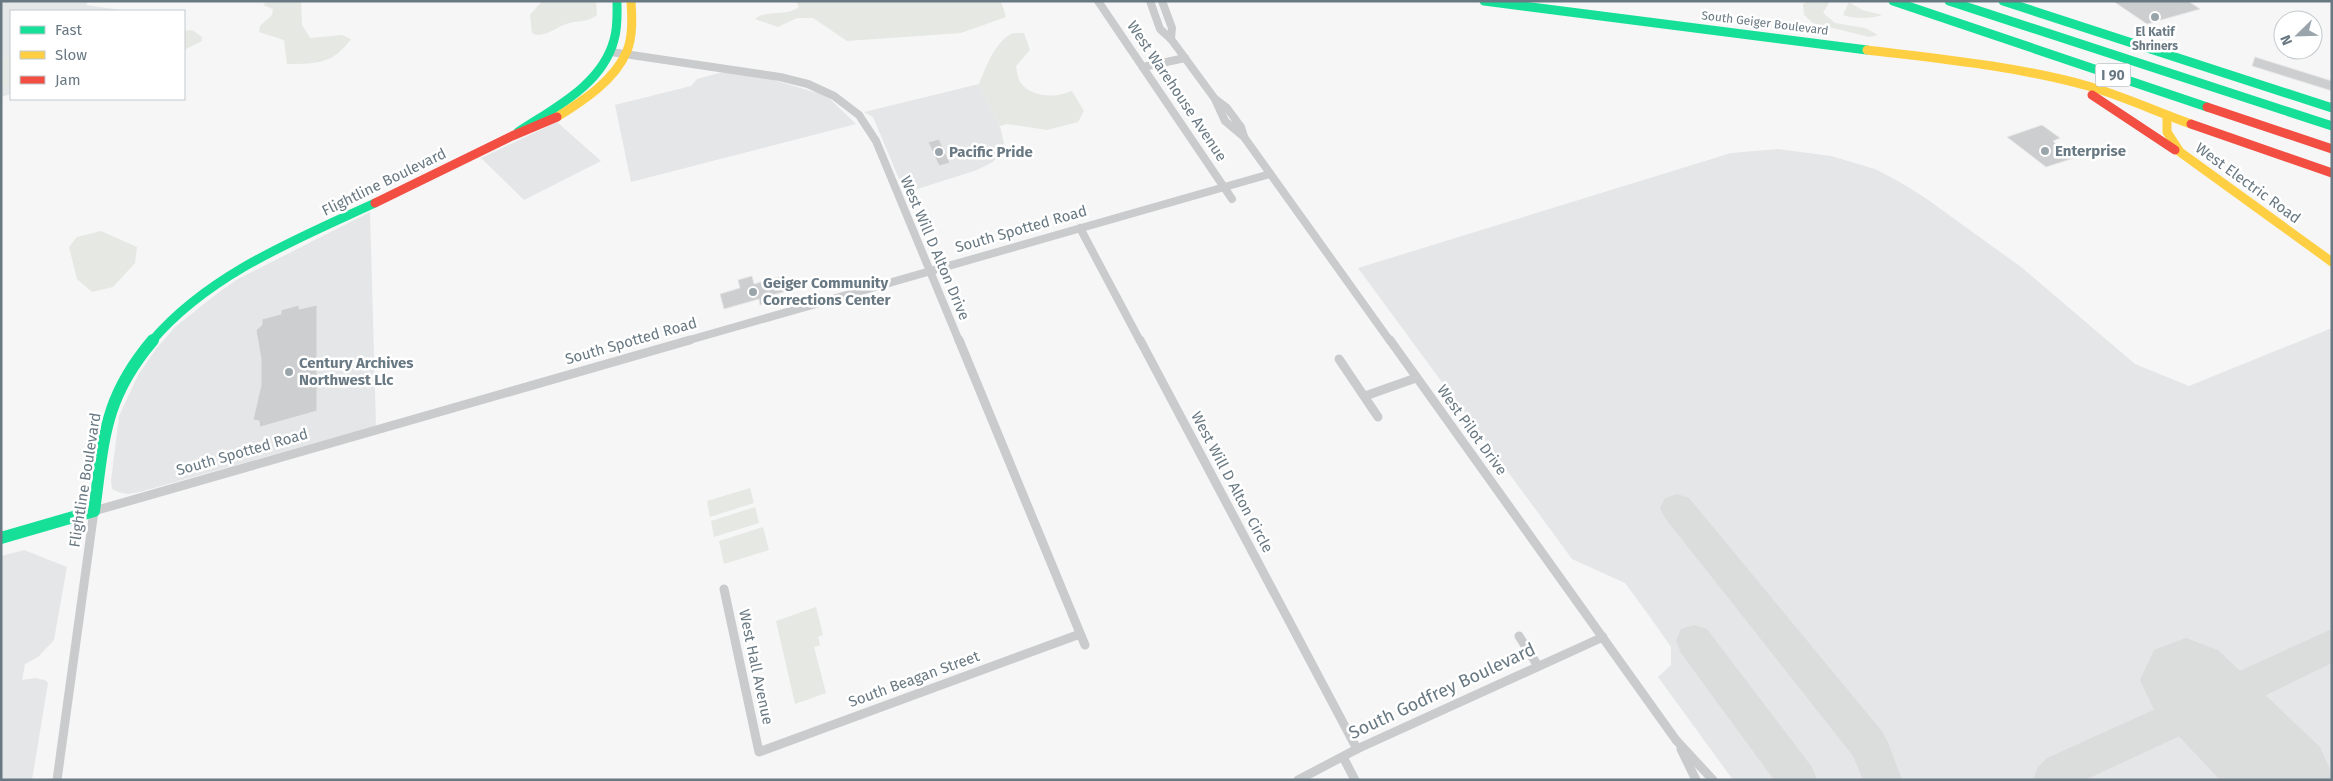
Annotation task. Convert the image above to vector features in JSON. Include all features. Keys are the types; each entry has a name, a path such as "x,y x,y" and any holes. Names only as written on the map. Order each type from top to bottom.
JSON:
{"main road":[{"name":"Flightline Boulevard","path":"94,511 108,418 122,382 145,350 171,322 215,286 257,261 512,136 578,91 595,75 611,52 618,28 617,1"},
{"name":"Flightline Boulevard","path":"512,136 534,130 548,123 586,98 601,84 626,54 633,24 631,1"},
{"name":"South Geiger Boulevard","path":"1484,1 2005,67 2042,74 2086,86 2150,108 2167,116 2332,172"},
{"name":"I 90","path":"1893,1 2332,149"},
{"name":"I 90","path":"1949,1 2332,126"},
{"path":"2003,1 2332,108"},
{"name":"South Geiger Boulevard","path":"2042,74 2090,94 2148,113 2167,116"},
{"path":"2090,94 2108,103 2164,144 2180,152"},
{"name":"West Electric Road","path":"2167,116 2164,128 2180,152 2332,262"},
{"name":"South Spotted Road","path":"1,538 94,511"}],"street":[{"name":"West Warehouse Avenue","path":"1098,1 1232,198"},
{"name":"West Pilot Drive","path":"1150,1 1160,29 1171,38 1215,99 1217,110 1230,129 1244,138 1676,740 1713,780"},
{"name":"West Pilot Drive","path":"1162,1 1172,28 1171,38"},
{"name":"West Will D Alton Drive","path":"611,52 780,77 808,84 834,96 859,115 876,141 1085,645"},
{"path":"1143,67 1184,58"},
{"name":"South Spotted Road","path":"94,511 1270,174"},
{"name":"West Will D Alton Circle","path":"1080,228 1357,749"},
{"path":"1339,359 1378,417"},
{"path":"1365,396 1416,378"},
{"name":"Flightline Boulevard","path":"57,780 94,511"},
{"name":"West Hall Avenue","path":"724,589 759,752"},
{"name":"South Beagan Street","path":"759,752 1080,634"},
{"path":"1519,636 1538,666"},
{"name":"South Godfrey Boulevard","path":"1298,780 1357,749 1603,637"},
{"name":"West Pilot Drive","path":"1676,740 1696,780"},
{"path":"1343,757 1355,780"}],"shaded area":[{"path":"1,1 89,1 86,5 121,10 10,10 10,94 1,97"},
{"path":"267,1 301,1 302,25 310,38 342,35 351,39 337,53 323,61 307,64 287,64 284,40 259,32 260,26 272,15 273,9 263,5"},
{"path":"542,1 596,1 597,15 593,18 566,24 547,33 536,35 532,33 530,15"},
{"path":"789,1 1001,1 1006,17 961,33 847,41 813,18 797,18 778,27 755,19 765,14 788,12 799,7 797,3"},
{"path":"1808,1 1830,1 1823,13 1835,23 1865,28 1878,35 1869,37 1813,23 1804,15 1803,4"},
{"path":"1849,2 1862,10 1882,15 1862,18 1843,15"},
{"path":"192,30 202,37 202,41 185,50 185,31"},
{"path":"1013,33 1024,33 1030,50 1016,66 1020,82 1037,94 1059,95 1072,91 1084,111 1078,122 1047,130 1007,124 1000,126 979,84 996,48"},
{"path":"10,55 10,85 1,87 1,60"},
{"path":"723,72 767,78 821,94 830,99 856,124 631,182 615,105 691,86 697,79"},
{"path":"979,84 1000,126 1004,143 999,154 993,162 977,170 905,193 873,117 864,112"},
{"path":"557,122 601,161 524,200 481,158"},
{"path":"1778,149 1831,156 1875,169 1898,181 1924,197 2021,267 2135,364 2189,386 2332,328 2332,780 1733,780 1658,677 1671,665 1671,647 1650,617 1625,583 1572,559 1358,268 1731,153"},
{"path":"370,212 376,426 140,492 128,494 112,489 111,481 119,416 138,375 156,349 175,327 238,279"},
{"path":"101,231 137,247 135,263 113,287 92,292 77,279 69,247 77,237"},
{"path":"750,488 754,503 710,517 707,501"},
{"path":"755,507 759,523 714,537 711,521"},
{"path":"763,527 769,550 724,564 719,541"},
{"path":"24,550 67,567 54,640 38,657 25,664 22,680 35,678 45,680 48,683 32,780 1,780 1,556"},
{"path":"816,607 823,635 818,637 820,645 814,647 826,693 795,704 776,621"}],"building":[{"name":"El Katif Shriners","path":"2113,1 2188,1 2200,9 2147,24"},
{"path":"2255,57 2332,81 2332,91 2252,66"},
{"name":"Enterprise","path":"2042,125 2060,138 2053,141 2074,158 2046,167 2007,137"},
{"name":"Pacific Pride","path":"939,139 950,163 939,166 928,142"},
{"name":"Geiger Community Corrections Center","path":"752,276 754,284 782,276 787,291 769,296 770,302 760,305 759,299 724,309 720,294 740,288 738,280"},
{"name":"Century Archives Northwest Llc","path":"299,305 299,309 317,305 317,411 260,427 259,421 253,420 261,385 261,359 256,330 262,325 262,319 281,314 281,310"}],"taxiway":[{"path":"1677,508 1867,743 1874,755 1883,780"},
{"path":"1694,641 1798,780"},
{"path":"2052,780 2061,771 2210,704 2332,645"}],"runway":[{"path":"2186,680 2286,780"}],"traffic: fast":[{"path":"518,132 572,96 596,74 605,61 614,41 617,24 617,1"},
{"path":"1484,1 1867,50"},
{"path":"1893,1 2207,107"},
{"path":"1949,1 2332,126"},
{"path":"2003,1 2332,108"},
{"path":"1,538 94,511 101,452 107,423 116,396 136,360 163,329 193,302 228,278 264,257 375,203"}],"traffic: slow":[{"path":"557,117 576,105 596,88 615,70 622,60 627,51 631,33 631,1"},
{"path":"1867,50 1978,64 2061,79 2101,90 2191,124"},
{"path":"2167,116 2167,132 2180,152 2332,262"}],"traffic: jam":[{"path":"2092,95 2175,150"},
{"path":"2207,107 2332,149"},
{"path":"375,203 512,136 557,117"},
{"path":"2191,124 2332,173"}],"place":[{"name":"El Katif Shriners","path":"2155,17"},
{"name":"Enterprise","path":"2045,151"},
{"name":"Pacific Pride","path":"939,152"},
{"name":"Geiger Community Corrections Center","path":"753,292"},
{"name":"Century Archives Northwest Llc","path":"289,372"}]}
